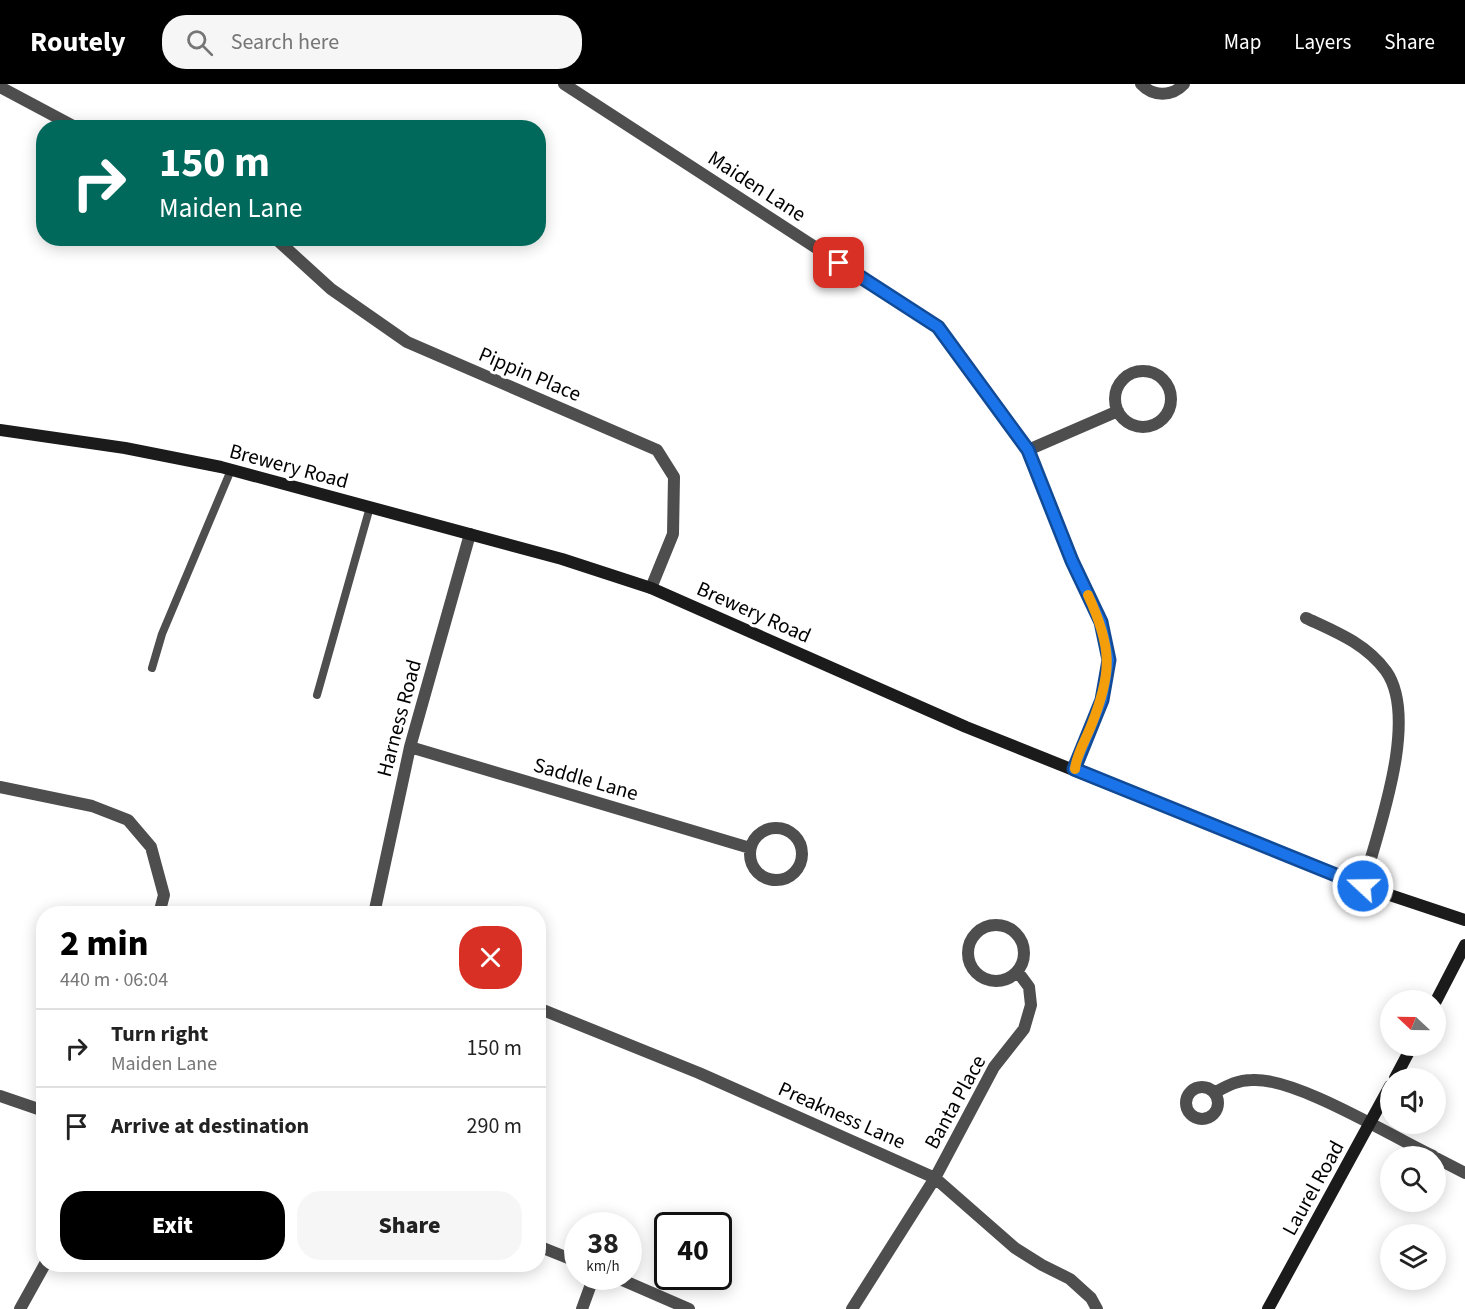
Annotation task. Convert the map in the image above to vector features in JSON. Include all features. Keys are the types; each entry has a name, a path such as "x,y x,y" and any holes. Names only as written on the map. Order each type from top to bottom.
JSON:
{"street":[{"name":"Maiden Lane","path":"564,84 938,327 1028,450 1072,561 1101,622 1109,660 1102,700 1074,769"},
{"path":"1141,84 1153,93 1163,94 1172,93 1184,84"},
{"path":"0,87 62,120"},
{"name":"Pippin Place","path":"284,246 331,289 407,342 657,450 674,477 673,534 651,588"},
{"path":"1152,372 1161,377 1170,392 1168,412 1154,425 1141,427 1132,425 1118,411 1116,392 1120,383 1133,373 1152,372"},
{"path":"1028,450 1118,411"},
{"name":"Brewery Road","path":"0,430 125,448 231,470 562,559 651,588 966,727 1363,886 1465,920"},
{"name":"Harness Road","path":"376,906 410,747 470,534"},
{"path":"1306,618 1347,636 1369,653 1387,673 1398,702 1399,748 1363,886"},
{"name":"Saddle Lane","path":"410,747 750,848"},
{"path":"1,790 92,806 128,820 151,847 164,895 161,906"},
{"path":"767,829 786,829 800,842 802,858 799,867 789,878 771,880 758,873 752,866 750,848 759,834 767,829"},
{"path":"997,925 1015,932 1024,949 1024,958 1018,972 1001,981 986,980 978,975 972,967 968,952 975,934 987,927 997,925"},
{"path":"1442,990 1465,945"},
{"name":"Banta Place","path":"852,1309 935,1178 994,1068 1024,1029 1031,1005 1029,987 1018,972"},
{"name":"Preakness Lane","path":"546,1011 699,1073 935,1178 1016,1248 1070,1279 1091,1298 1097,1309"},
{"path":"1214,1093 1233,1082 1254,1079 1289,1085 1412,1146"},
{"path":"0,1096 36,1108"},
{"name":"Laurel Road","path":"1268,1309 1380,1106"},
{"path":"1446,1163 1465,1173"},
{"path":"546,1249 564,1256"},
{"path":"20,1309 41,1272"},
{"path":"642,1289 689,1309"},
{"path":"582,1309 589,1290"}],"lane":[{"path":"152,668 162,634 231,470"},
{"path":"317,695 370,507"}],"slow traffic":[{"path":"1075,769 1102,700 1109,660 1101,622 1088,595"}],"route":[{"path":"839,263 938,327 1028,450 1072,561 1101,622 1109,660 1102,700 1074,769 1363,886"}]}
